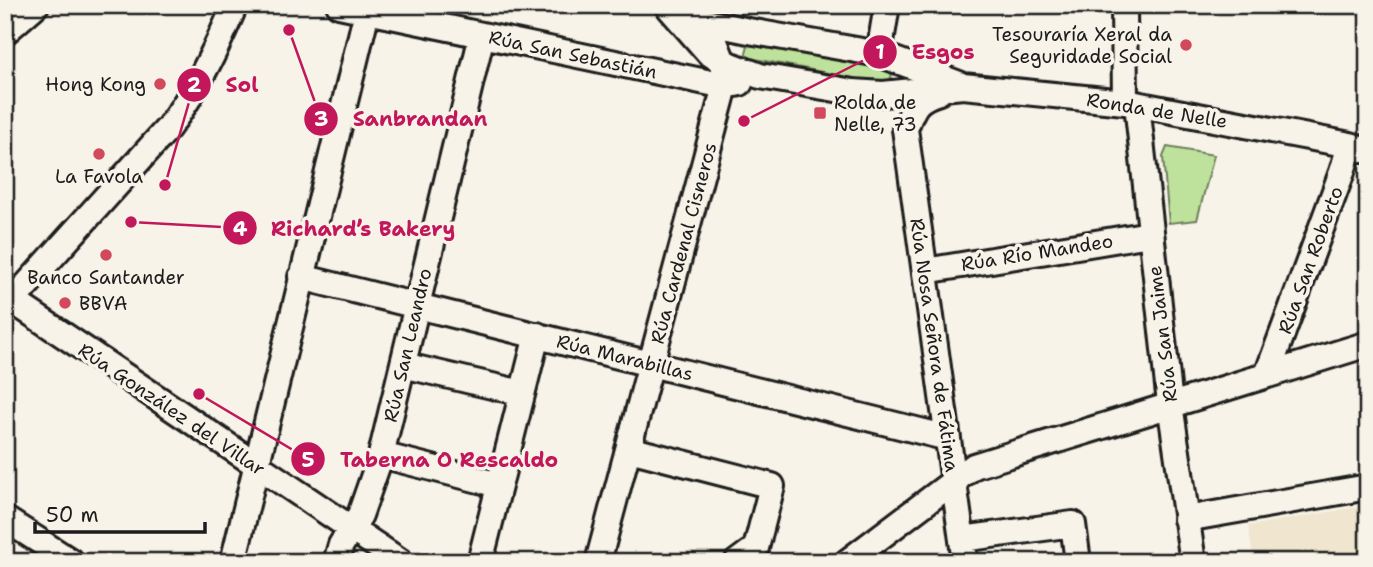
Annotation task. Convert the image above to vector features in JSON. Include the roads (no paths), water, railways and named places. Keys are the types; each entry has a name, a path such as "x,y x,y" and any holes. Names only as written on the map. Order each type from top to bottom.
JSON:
{"street":[{"path":"5,32 36,5"},
{"path":"9,305 168,128 187,103 205,72 235,5"},
{"name":"Rúa San Sebastián","path":"339,5 367,11 414,13 482,35 724,74"},
{"path":"879,54 887,5"},
{"name":"Rúa San Jaime","path":"1124,5 1131,103 1193,562"},
{"name":"Ronda de Nelle","path":"672,9 708,24 879,54 963,86"},
{"name":"Ronda de Nelle","path":"672,9 724,74 760,76 853,92 883,94 963,86 1131,103 1362,146"},
{"path":"233,562 367,11"},
{"path":"708,24 724,74"},
{"name":"Rúa San Leandro","path":"336,562 341,545 360,514 381,455 482,35"},
{"name":"Rúa Cardenal Cisneros","path":"598,562 724,74"},
{"path":"905,129 914,105 929,95 963,86"},
{"name":"Rúa Nosa Señora de Fátima","path":"883,94 894,99 902,108 963,551"},
{"name":"Rúa San Roberto","path":"1268,375 1342,172 1362,146"},
{"name":"Rúa Río Mandeo","path":"925,271 1150,234"},
{"name":"Rúa Marabillas","path":"301,278 948,438"},
{"name":"Rúa González del Villar","path":"9,305 401,562"},
{"path":"480,562 537,335"},
{"path":"847,562 974,466 1368,344"},
{"path":"403,365 522,393"},
{"path":"628,449 772,486 756,548 737,562"},
{"path":"381,455 499,485"},
{"path":"1186,519 1368,487"},
{"path":"5,519 72,562"},
{"path":"963,551 1073,524 1078,562"}],"place":[{"name":"Sanbrandan","path":"289,30"},
{"name":"Tesouraría Xeral da Seguridade Social","path":"1186,45"},
{"name":"Hong Kong","path":"160,84"},
{"name":"Rolda de Nelle, 73","path":"820,113"},
{"name":"Esgos","path":"744,121"},
{"name":"La Favola","path":"99,154"},
{"name":"Sol","path":"165,185"},
{"name":"Richard’s Bakery","path":"131,222"},
{"name":"Banco Santander","path":"106,255"},
{"name":"BBVA","path":"65,303"},
{"name":"Taberna O Rescaldo","path":"199,394"}]}
